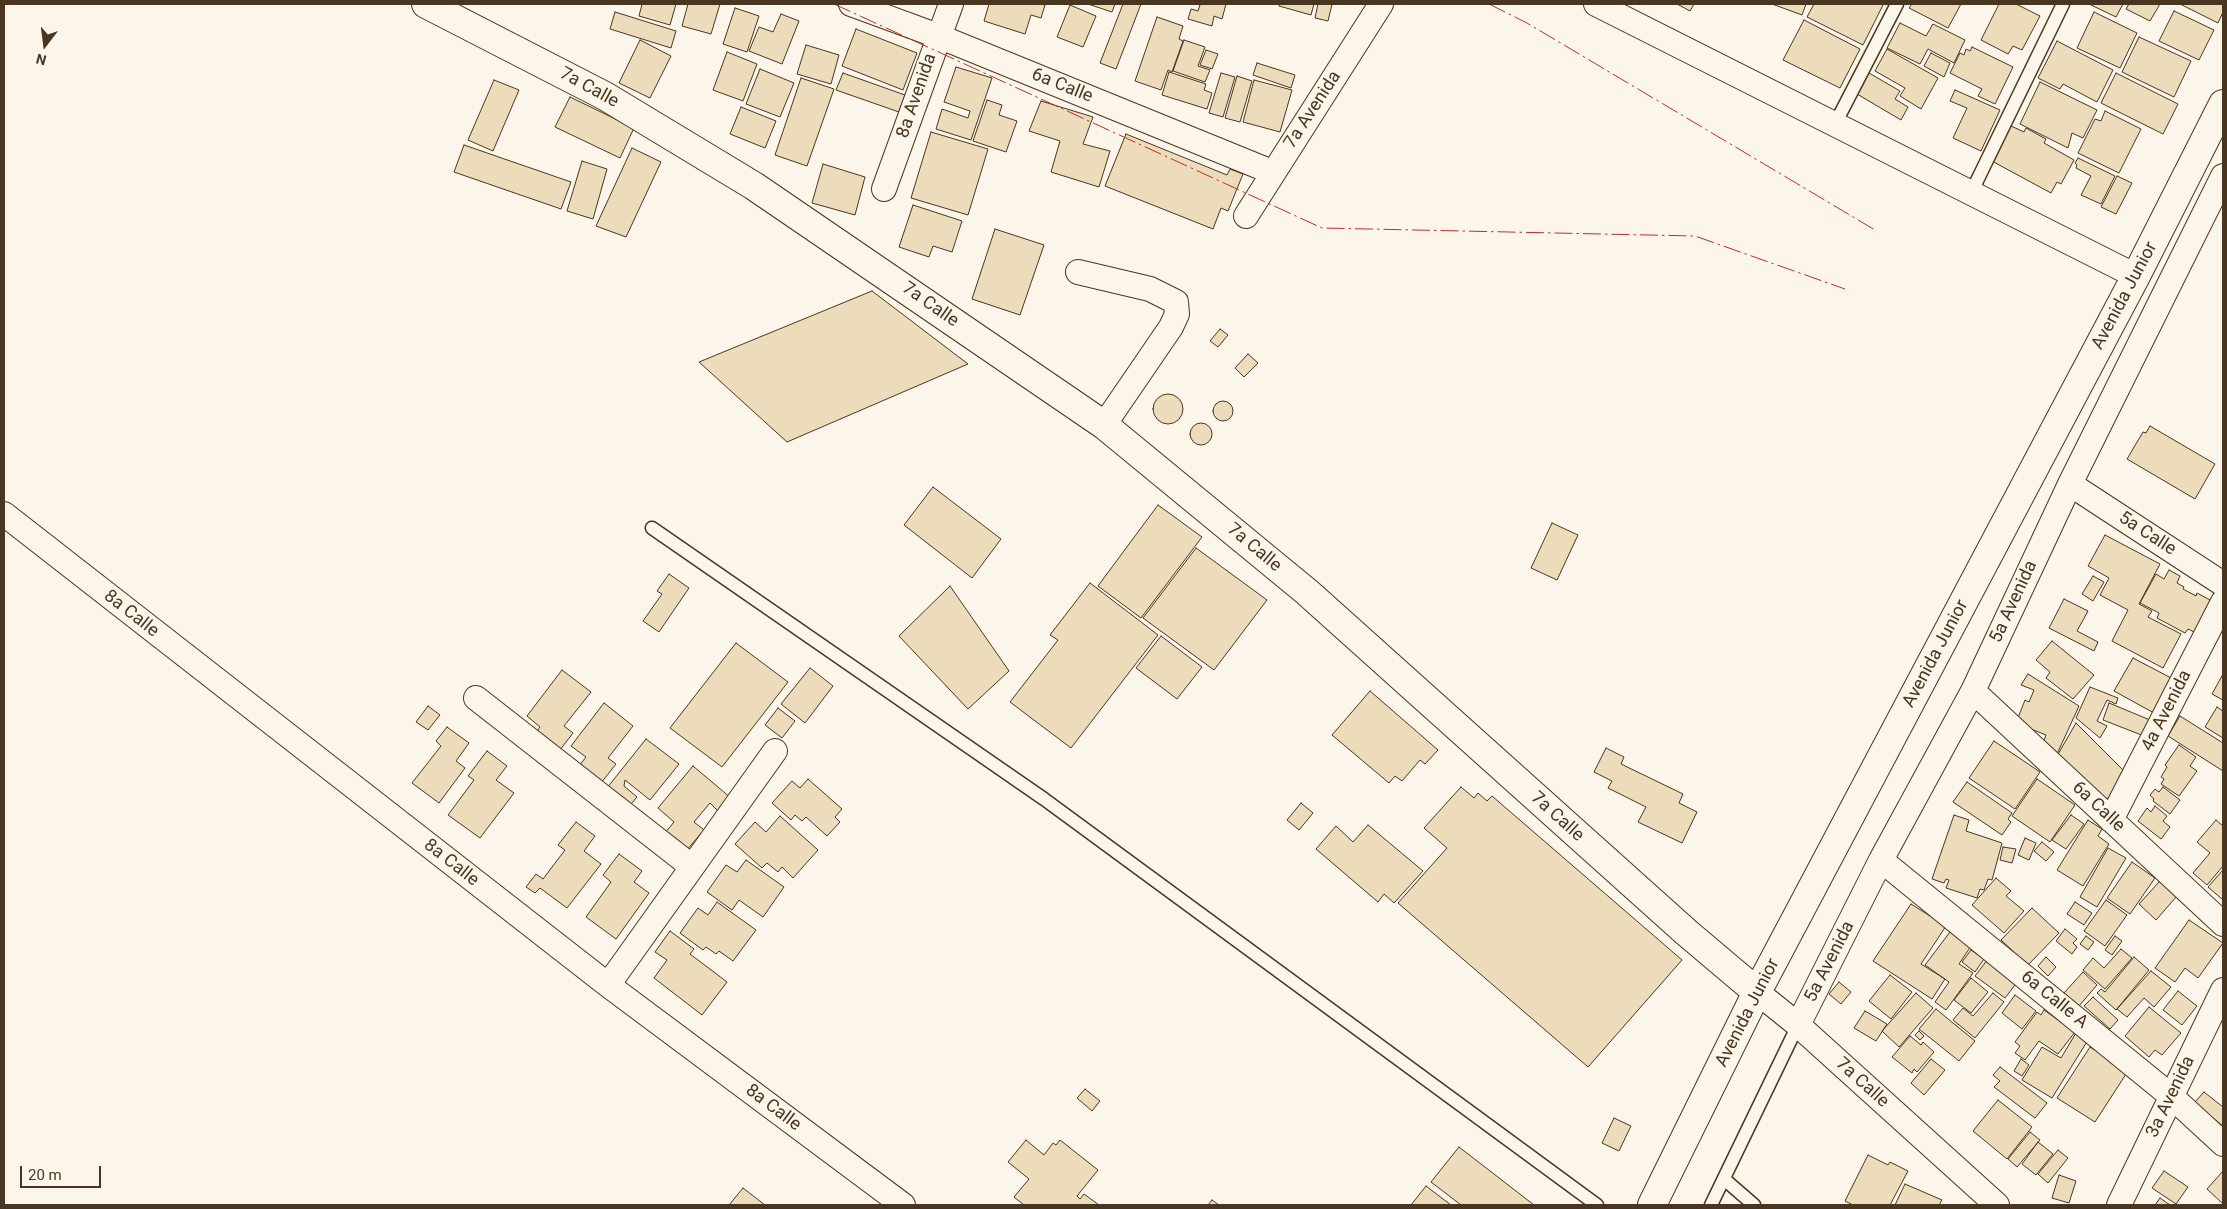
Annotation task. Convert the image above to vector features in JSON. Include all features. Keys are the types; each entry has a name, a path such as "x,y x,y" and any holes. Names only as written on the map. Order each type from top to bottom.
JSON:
{"street":[{"name":"7a Calle","path":"426,4 605,96 754,186 1104,425 1307,592 1686,932 1798,1025 1998,1205"},
{"name":"6a Calle","path":"851,4 938,36 1272,172"},
{"name":"8a Avenida","path":"884,189 951,4"},
{"name":"7a Avenida","path":"1246,216 1272,172 1381,4"},
{"path":"1596,4 2136,276"},
{"name":"Avenida Junior","path":"1652,1205 1757,992 2136,276 2223,104"},
{"name":"5a Avenida","path":"1798,1025 1881,860 1972,691 2070,484 2223,176"},
{"path":"1078,272 1150,289 1176,302 1177,314 1170,327 1104,425"},
{"name":"5a Calle","path":"2070,484 2223,584"},
{"name":"8a Calle","path":"4,514 608,985 903,1205"},
{"name":"4a Avenida","path":"2111,820 2223,602"},
{"name":"6a Calle","path":"1972,691 2223,924"},
{"path":"476,698 691,866"},
{"path":"608,985 691,866 775,751"},
{"name":"6a Calle A","path":"1881,860 2171,1096 2223,1144"},
{"name":"3a Avenida","path":"2120,1205 2223,990"}],"lane":[{"path":"1835,124 1897,4"},
{"path":"1971,193 2063,4"},
{"path":"652,528 1044,799 1597,1205"},
{"path":"1711,1205 1798,1025"},
{"path":"1724,1179 1754,1205"}],"building":[{"path":"642,4 676,4 670,25 639,16"},
{"path":"688,4 720,4 711,34 682,26"},
{"path":"989,4 1045,5 1041,18 1031,15 1025,34 984,21"},
{"path":"1088,4 1115,4 1112,12"},
{"path":"1123,4 1141,4 1116,69 1100,63"},
{"path":"1197,4 1226,4 1222,19 1214,16 1212,26 1188,19 1191,9 1198,11 1200,5"},
{"path":"1280,4 1314,4 1311,15 1279,6"},
{"path":"1318,4 1332,4 1328,21 1315,18"},
{"path":"1677,4 1694,4 1690,11"},
{"path":"1772,4 1806,4 1802,15"},
{"path":"1814,4 1883,5 1863,45 1807,17"},
{"path":"1912,4 1961,4 1948,28 1909,8"},
{"path":"1999,4 2016,4 2040,16 2022,50 2013,46 2008,54 1981,40"},
{"path":"2089,4 2123,4 2116,17"},
{"path":"2129,4 2160,4 2150,21 2126,9"},
{"path":"2180,4 2223,4 2223,12 2218,23"},
{"path":"1070,5 1096,16 1083,47 1057,37"},
{"path":"735,8 759,16 747,52 723,44"},
{"path":"2174,11 2214,30 2199,60 2159,41"},
{"path":"615,12 676,31 671,48 610,29"},
{"path":"2094,12 2137,33 2120,68 2077,48"},
{"path":"781,14 799,21 782,64 749,51 759,27 773,32"},
{"path":"1157,17 1183,26 1179,39 1183,41 1172,72 1168,70 1161,90 1135,81"},
{"path":"1804,20 1860,49 1840,88 1783,60"},
{"path":"1900,23 1926,36 1933,24 1965,40 1954,63 1928,49 1920,64 1887,48"},
{"path":"856,29 917,53 903,90 842,66"},
{"path":"2139,37 2191,61 2174,97 2122,72"},
{"path":"640,40 671,56 650,98 619,83"},
{"path":"1184,40 1205,47 1198,66 1210,70 1205,82 1173,71"},
{"path":"2057,41 2113,70 2097,102 2063,84 2060,89 2038,78"},
{"path":"806,45 839,55 831,84 797,74"},
{"path":"1972,47 2013,67 1995,104 1978,96 1982,89 1950,73 1960,53 1964,55 1966,49 1970,51"},
{"path":"1887,49 1938,78 1921,109 1900,96 1905,88 1875,71"},
{"path":"1206,50 1218,54 1212,69 1200,65"},
{"path":"727,52 757,64 743,101 713,90"},
{"path":"1931,53 1950,63 1944,77 1924,66"},
{"path":"1257,63 1295,75 1291,88 1253,75"},
{"path":"956,67 992,78 971,140 936,129 942,109 968,118 970,111 944,102"},
{"path":"760,69 794,83 780,117 746,104"},
{"path":"1169,72 1206,84 1204,90 1212,93 1207,109 1162,95"},
{"path":"843,73 905,95 899,112 836,90"},
{"path":"1221,73 1235,77 1223,117 1209,113"},
{"path":"1869,73 1900,91 1895,99 1908,107 1901,120 1857,94"},
{"path":"2116,73 2178,104 2163,134 2101,103"},
{"path":"1237,76 1252,81 1240,122 1225,118"},
{"path":"801,78 834,89 807,166 775,155"},
{"path":"494,80 519,90 493,151 468,140"},
{"path":"1254,80 1292,90 1280,132 1243,122"},
{"path":"2040,82 2097,110 2083,138 2072,133 2068,148 2020,124"},
{"path":"1955,90 2000,110 1981,151 1953,138 1967,108 1950,101"},
{"path":"570,97 634,128 620,158 555,127"},
{"path":"987,100 1002,105 999,115 1017,121 1006,152 973,141"},
{"path":"1041,101 1093,117 1083,144 1110,151 1099,187 1051,172 1060,141 1029,131"},
{"path":"741,107 776,121 765,148 730,134"},
{"path":"2105,111 2141,129 2119,173 2078,153 2095,119 2101,121"},
{"path":"2009,125 2024,132 2026,128 2046,139 2044,143 2074,160 2061,184 2057,182 2051,193 1990,160"},
{"path":"931,132 988,149 968,215 911,198"},
{"path":"1126,134 1227,175 1230,169 1243,174 1228,211 1221,208 1213,229 1105,186"},
{"path":"464,145 571,182 561,209 454,172"},
{"path":"632,148 661,162 626,237 596,226"},
{"path":"2078,158 2115,176 2101,204 2081,195 2091,176 2076,168 2077,165 2075,163"},
{"path":"582,161 607,169 593,219 567,211"},
{"path":"823,164 865,177 855,215 812,203"},
{"path":"2117,176 2132,183 2116,214 2101,207"},
{"path":"913,205 962,221 952,252 933,246 929,257 899,247"},
{"path":"995,229 1044,245 1020,315 972,299"},
{"path":"872,291 968,364 787,442 699,362"},
{"path":"1220,329 1228,335 1218,347 1210,341"},
{"path":"1248,354 1258,363 1244,377 1235,368"},
{"path":"1168,394 1178,399 1183,409 1178,419 1168,424 1158,419 1153,409 1158,399"},
{"path":"1223,401 1230,404 1233,411 1230,418 1223,421 1216,418 1213,411 1216,404"},
{"path":"1197,423 1205,423 1212,430 1212,438 1205,445 1197,445 1190,438 1190,430"},
{"path":"2150,426 2215,464 2195,499 2127,459 2143,432 2146,433"},
{"path":"933,487 1001,539 972,578 904,525"},
{"path":"1158,505 1202,537 1141,618 1098,586"},
{"path":"1552,523 1578,535 1557,580 1531,568"},
{"path":"2105,535 2160,564 2139,604 2152,611 2148,617 2181,634 2163,668 2112,641 2128,610 2100,595 2109,578 2088,566"},
{"path":"1196,548 1267,600 1214,670 1143,618"},
{"path":"2169,570 2180,576 2177,583 2184,587 2183,589 2196,596 2197,593 2210,600 2209,603 2216,607 2200,635 2188,629 2185,633 2157,618 2159,613 2140,603 2156,574 2164,579"},
{"path":"669,574 689,588 659,632 643,621 662,594 657,591"},
{"path":"2093,576 2104,582 2093,601 2082,594"},
{"path":"1090,583 1158,635 1071,748 1010,702 1058,640 1050,635"},
{"path":"950,586 1009,671 968,709 899,636"},
{"path":"2064,599 2088,611 2077,631 2098,642 2094,651 2049,628"},
{"path":"1161,636 1202,667 1177,699 1136,668"},
{"path":"2052,641 2094,675 2073,699 2046,678 2050,672 2036,660"},
{"path":"736,643 788,682 722,767 670,728"},
{"path":"2133,658 2173,679 2154,713 2114,691"},
{"path":"810,668 833,686 805,723 781,704"},
{"path":"562,670 591,692 564,726 573,733 556,755 532,738 540,727 527,716"},
{"path":"2028,674 2079,706 2057,754 2041,748 2046,735 2016,723 2025,700 2029,702 2034,690 2021,685"},
{"path":"2223,674 2223,700 2212,694"},
{"path":"2090,687 2118,698 2116,704 2107,700 2097,721 2107,726 2100,738 2076,718"},
{"path":"1370,691 1438,750 1425,764 1420,760 1402,781 1395,776 1389,783 1332,735"},
{"path":"604,703 633,726 608,758 616,764 597,788 575,771 586,757 571,746"},
{"path":"2109,703 2150,720 2144,736 2103,720"},
{"path":"428,706 440,715 428,730 416,722"},
{"path":"2217,707 2223,711 2223,738 2205,727"},
{"path":"778,708 795,721 782,738 765,725"},
{"path":"2180,716 2223,743 2223,771 2168,736"},
{"path":"2076,723 2129,776 2104,802 2057,756"},
{"path":"447,727 469,743 456,761 465,768 439,803 412,783 441,746 436,741"},
{"path":"646,739 679,764 650,800 625,780 624,786 637,797 626,810 603,793"},
{"path":"1994,741 2040,772 2015,809 1969,778"},
{"path":"2179,745 2196,757 2190,766 2197,771 2179,796 2161,784 2164,779 2161,777 2167,767 2165,765"},
{"path":"1606,748 1624,757 1621,764 1683,794 1679,803 1697,812 1682,843 1638,822 1646,807 1608,788 1612,781 1594,772"},
{"path":"487,751 507,766 496,780 514,793 480,838 448,815 474,780 468,776"},
{"path":"693,766 731,798 719,812 710,803 694,822 704,830 685,852 664,834 674,822 658,808"},
{"path":"808,779 842,809 835,817 840,822 827,836 806,817 802,821 795,815 791,820 772,803 792,781 800,788"},
{"path":"2037,779 2075,805 2050,842 2012,816"},
{"path":"1967,782 2012,813 2008,819 2011,822 2002,835 1953,802"},
{"path":"1461,787 1474,798 1478,793 1487,801 1492,796 1682,960 1588,1067 1398,903 1447,848 1424,828"},
{"path":"2163,787 2180,800 2170,814 2153,801 2154,799 2150,795 2155,789 2159,792"},
{"path":"1301,803 1313,813 1299,830 1287,820"},
{"path":"2155,806 2167,816 2163,821 2170,827 2161,839 2138,821 2147,808 2151,812"},
{"path":"1954,815 1969,820 1966,831 2002,843 1992,880 1988,879 1984,890 1980,889 1977,898 1946,888 1949,880 1946,879 1944,883 1932,879"},
{"path":"2071,815 2084,824 2066,849 2052,840"},
{"path":"780,816 818,850 793,878 782,867 778,872 767,863 762,868 735,844 755,822 766,832"},
{"path":"2088,820 2102,829 2098,836 2109,844 2083,886 2057,870"},
{"path":"2216,820 2223,826 2223,866 2207,885 2193,873 2210,853 2197,842"},
{"path":"576,822 595,836 584,851 601,864 567,908 540,888 535,893 526,887 536,874 543,879 565,850 558,845"},
{"path":"1368,825 1423,871 1394,903 1384,894 1378,902 1316,849 1336,826 1353,842"},
{"path":"2025,838 2036,843 2029,860 2018,855"},
{"path":"2042,842 2054,852 2046,861 2034,851"},
{"path":"2003,847 2016,849 2012,863 2000,860"},
{"path":"2108,848 2126,858 2097,907 2080,897"},
{"path":"619,854 642,871 634,882 649,893 616,939 586,917 611,882 603,875"},
{"path":"746,860 784,887 763,917 739,900 732,910 707,892 726,865 737,872"},
{"path":"2132,862 2155,878 2130,914 2107,898"},
{"path":"2223,870 2223,900 2208,887"},
{"path":"1996,878 2011,891 2006,896 2024,911 2004,933 1972,905"},
{"path":"2160,881 2177,896 2156,920 2139,904"},
{"path":"2106,900 2127,915 2105,946 2084,931"},
{"path":"717,902 756,930 733,961 719,951 716,954 706,947 703,950 680,933 698,908 708,915"},
{"path":"2075,902 2092,913 2084,925 2067,914"},
{"path":"1911,904 1946,926 1921,964 1945,979 1932,999 1873,961"},
{"path":"2032,908 2059,933 2028,965 2001,940"},
{"path":"2189,920 2223,943 2198,978 2185,968 2175,982 2155,968"},
{"path":"2065,929 2077,939 2073,943 2077,947 2072,954 2056,941"},
{"path":"670,931 694,949 690,954 727,982 702,1015 654,978 667,960 655,952"},
{"path":"1950,932 1971,946 1959,964 1973,973 1946,1010 1935,1002 1949,982 1925,965"},
{"path":"2086,936 2094,942 2088,950 2080,944"},
{"path":"2115,936 2122,941 2112,955 2105,950"},
{"path":"2121,949 2132,958 2105,989 2083,970 2093,958 2104,968"},
{"path":"1971,950 1984,959 1975,972 1962,962"},
{"path":"2046,957 2056,967 2048,976 2038,966"},
{"path":"2134,957 2149,970 2116,1010 2097,993 2101,989 2105,992"},
{"path":"1988,959 2018,981 2005,998 1975,976"},
{"path":"2151,971 2171,987 2154,1007 2144,998 2127,1017 2117,1009"},
{"path":"2083,972 2097,985 2079,1006 2064,993"},
{"path":"1890,975 1912,992 1891,1019 1869,1001"},
{"path":"1971,978 1988,992 1971,1013 1954,1000"},
{"path":"1839,982 1851,992 1841,1004 1829,994"},
{"path":"2178,991 2197,1006 2182,1025 2163,1010"},
{"path":"1916,993 1933,1008 1899,1047 1882,1031"},
{"path":"1993,993 2004,1002 1975,1038 1953,1020 1963,1008 1973,1016"},
{"path":"2015,995 2036,1011 2022,1029 2002,1013"},
{"path":"2093,997 2118,1020 2110,1029 2084,1006"},
{"path":"2149,1007 2181,1033 2162,1055 2155,1050 2149,1057 2125,1036"},
{"path":"1936,1009 1975,1041 1959,1061 1919,1029"},
{"path":"2044,1010 2075,1032 2058,1054 2039,1041 2025,1060 2015,1053 2020,1046 2015,1042 2037,1012 2041,1015"},
{"path":"1865,1011 1887,1024 1876,1041 1854,1028"},
{"path":"1919,1031 1924,1036 1920,1040 1915,1035"},
{"path":"2076,1033 2088,1040 2052,1098 2022,1080 2042,1047 2061,1058"},
{"path":"1910,1036 1921,1045 1923,1042 1934,1052 1917,1072 1914,1069 1912,1073 1892,1057"},
{"path":"2090,1047 2128,1071 2095,1122 2057,1098"},
{"path":"1931,1059 1945,1070 1924,1095 1911,1083"},
{"path":"2021,1059 2029,1065 2022,1076 2014,1071"},
{"path":"2000,1067 2047,1103 2035,1118 1994,1087 2000,1081 1993,1075"},
{"path":"1085,1089 1100,1101 1092,1111 1077,1098"},
{"path":"2204,1092 2223,1107 2223,1126 2194,1103"},
{"path":"1998,1100 2032,1127 2007,1159 1973,1131"},
{"path":"1614,1118 1631,1126 1619,1151 1602,1143"},
{"path":"2030,1132 2040,1140 2017,1167 2008,1159"},
{"path":"1026,1140 1044,1155 1053,1143 1056,1145 1060,1140 1098,1170 1077,1196 1080,1199 1084,1194 1099,1205 1024,1205 1014,1197 1029,1179 1008,1162"},
{"path":"2038,1142 2053,1154 2036,1175 2022,1164"},
{"path":"1459,1147 1534,1205 1461,1205 1431,1182"},
{"path":"2058,1150 2068,1158 2048,1183 2038,1174"},
{"path":"1868,1155 1888,1165 1890,1162 1908,1171 1890,1205 1853,1205 1845,1201"},
{"path":"2164,1171 2188,1187 2176,1204 2152,1188"},
{"path":"2223,1171 2223,1204 2207,1189"},
{"path":"2059,1175 2076,1181 2069,1203 2052,1198"},
{"path":"1905,1184 1942,1200 1939,1205 1895,1205"},
{"path":"1426,1186 1451,1205 1411,1205"},
{"path":"743,1188 765,1205 729,1205"},
{"path":"2160,1198 2170,1205 2155,1205"},
{"path":"1212,1200 1219,1205 1208,1205"}],"power":[{"path":"834,4 1322,228 1695,236 1845,289"},
{"path":"1489,4 1527,23 1875,230"}]}
